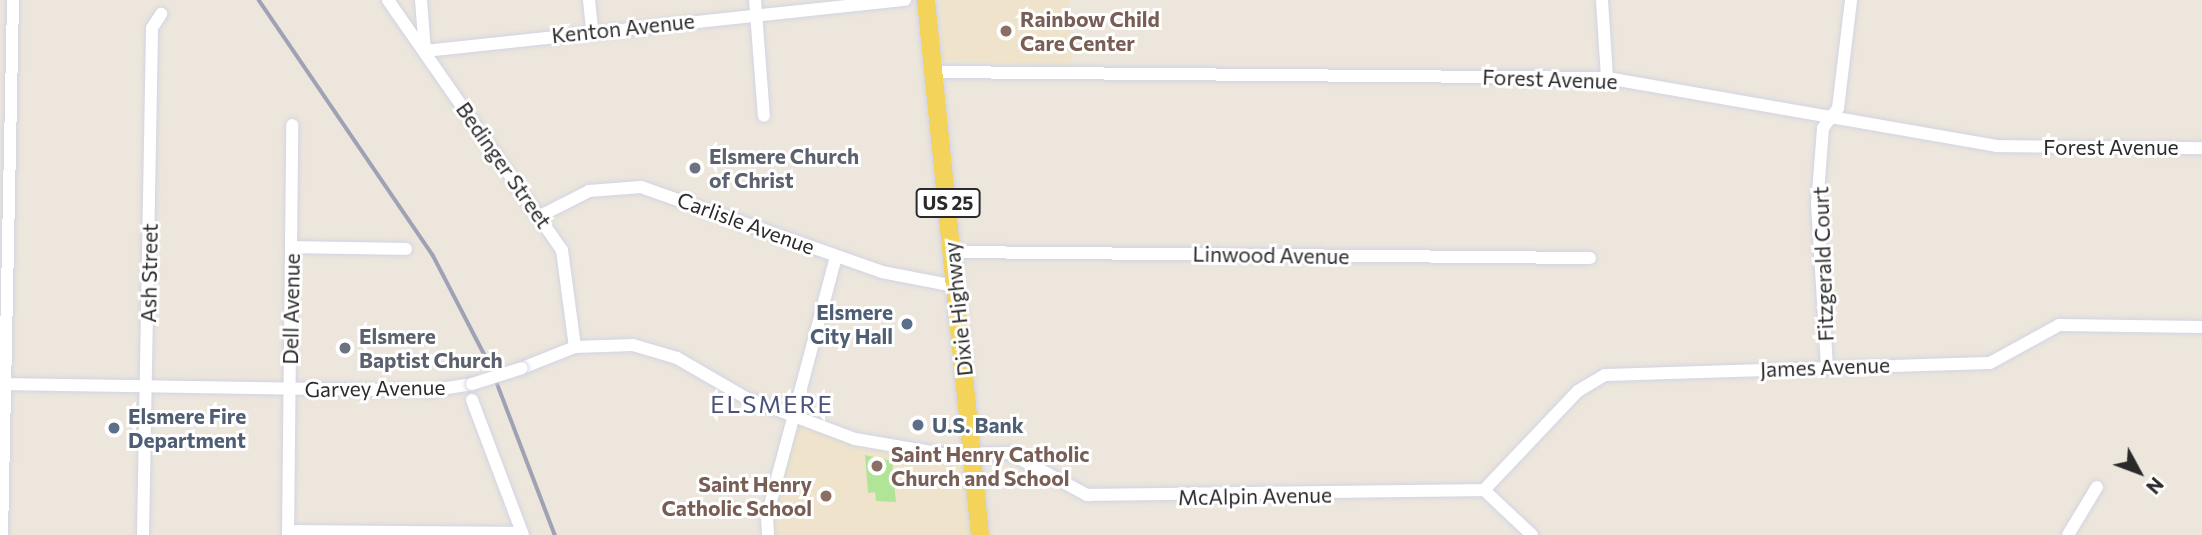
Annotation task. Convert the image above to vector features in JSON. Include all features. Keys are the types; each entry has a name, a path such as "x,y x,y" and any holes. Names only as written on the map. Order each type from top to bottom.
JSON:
{"main road":[{"name":"Dixie Highway","path":"926,0 980,535"}],"street":[{"path":"2,535 2,384 13,0"},
{"name":"Bedinger Street","path":"388,0 540,216 569,272 575,347"},
{"path":"421,0 425,51"},
{"path":"589,0 592,31"},
{"path":"755,0 764,116"},
{"name":"Kenton Avenue","path":"425,51 592,31 905,0"},
{"path":"1602,0 1607,78"},
{"name":"Fitzgerald Court","path":"1827,367 1817,205 1823,128 1832,116 1852,0"},
{"name":"Ash Street","path":"143,535 152,29 161,13"},
{"name":"Forest Avenue","path":"934,72 1607,78 1996,146 2202,148"},
{"name":"Dell Avenue","path":"288,533 292,125"},
{"name":"Carlisle Avenue","path":"540,216 589,191 641,187 836,256 930,285 955,286"},
{"path":"292,247 406,249"},
{"name":"Linwood Avenue","path":"952,252 1590,258"},
{"path":"768,535 767,516 836,256"},
{"name":"James Avenue","path":"1484,491 1595,379 1827,367 1990,363 2059,325 2202,327"},
{"name":"Garvey Avenue","path":"2,384 428,391 472,384 575,347 645,347 677,358 746,398 890,447 972,454"},
{"path":"288,533 523,534 472,400"},
{"name":"McAlpin Avenue","path":"972,454 1018,456 1066,487 1100,498 1484,491"},
{"path":"2068,535 2097,487"},
{"path":"1484,491 1532,535"}],"shaded area":[{"name":"Rainbow Child Care Center","path":"940,0 1069,0 1072,66 943,61"},
{"name":"Saint Henry Catholic Church and School","path":"794,414 855,439 972,454 980,535 768,535"}],"green space":[{"path":"865,455 892,461 896,502 876,501 875,492 868,493"}],"railway":[{"path":"259,0 433,255 491,367 555,535"}],"place":[{"name":"Rainbow Child Care Center","path":"1006,31"},
{"name":"Elsmere Church of Christ","path":"695,168"},
{"name":"Elsmere City Hall","path":"907,324"},
{"name":"Elsmere Baptist Church","path":"345,348"},
{"name":"U.S. Bank","path":"918,425"},
{"name":"Elsmere Fire Department","path":"114,428"},
{"name":"Saint Henry Catholic Church and School","path":"877,466"},
{"name":"Saint Henry Catholic School","path":"826,496"}],"district":[{"name":"ELSMERE","path":"772,404"}]}
